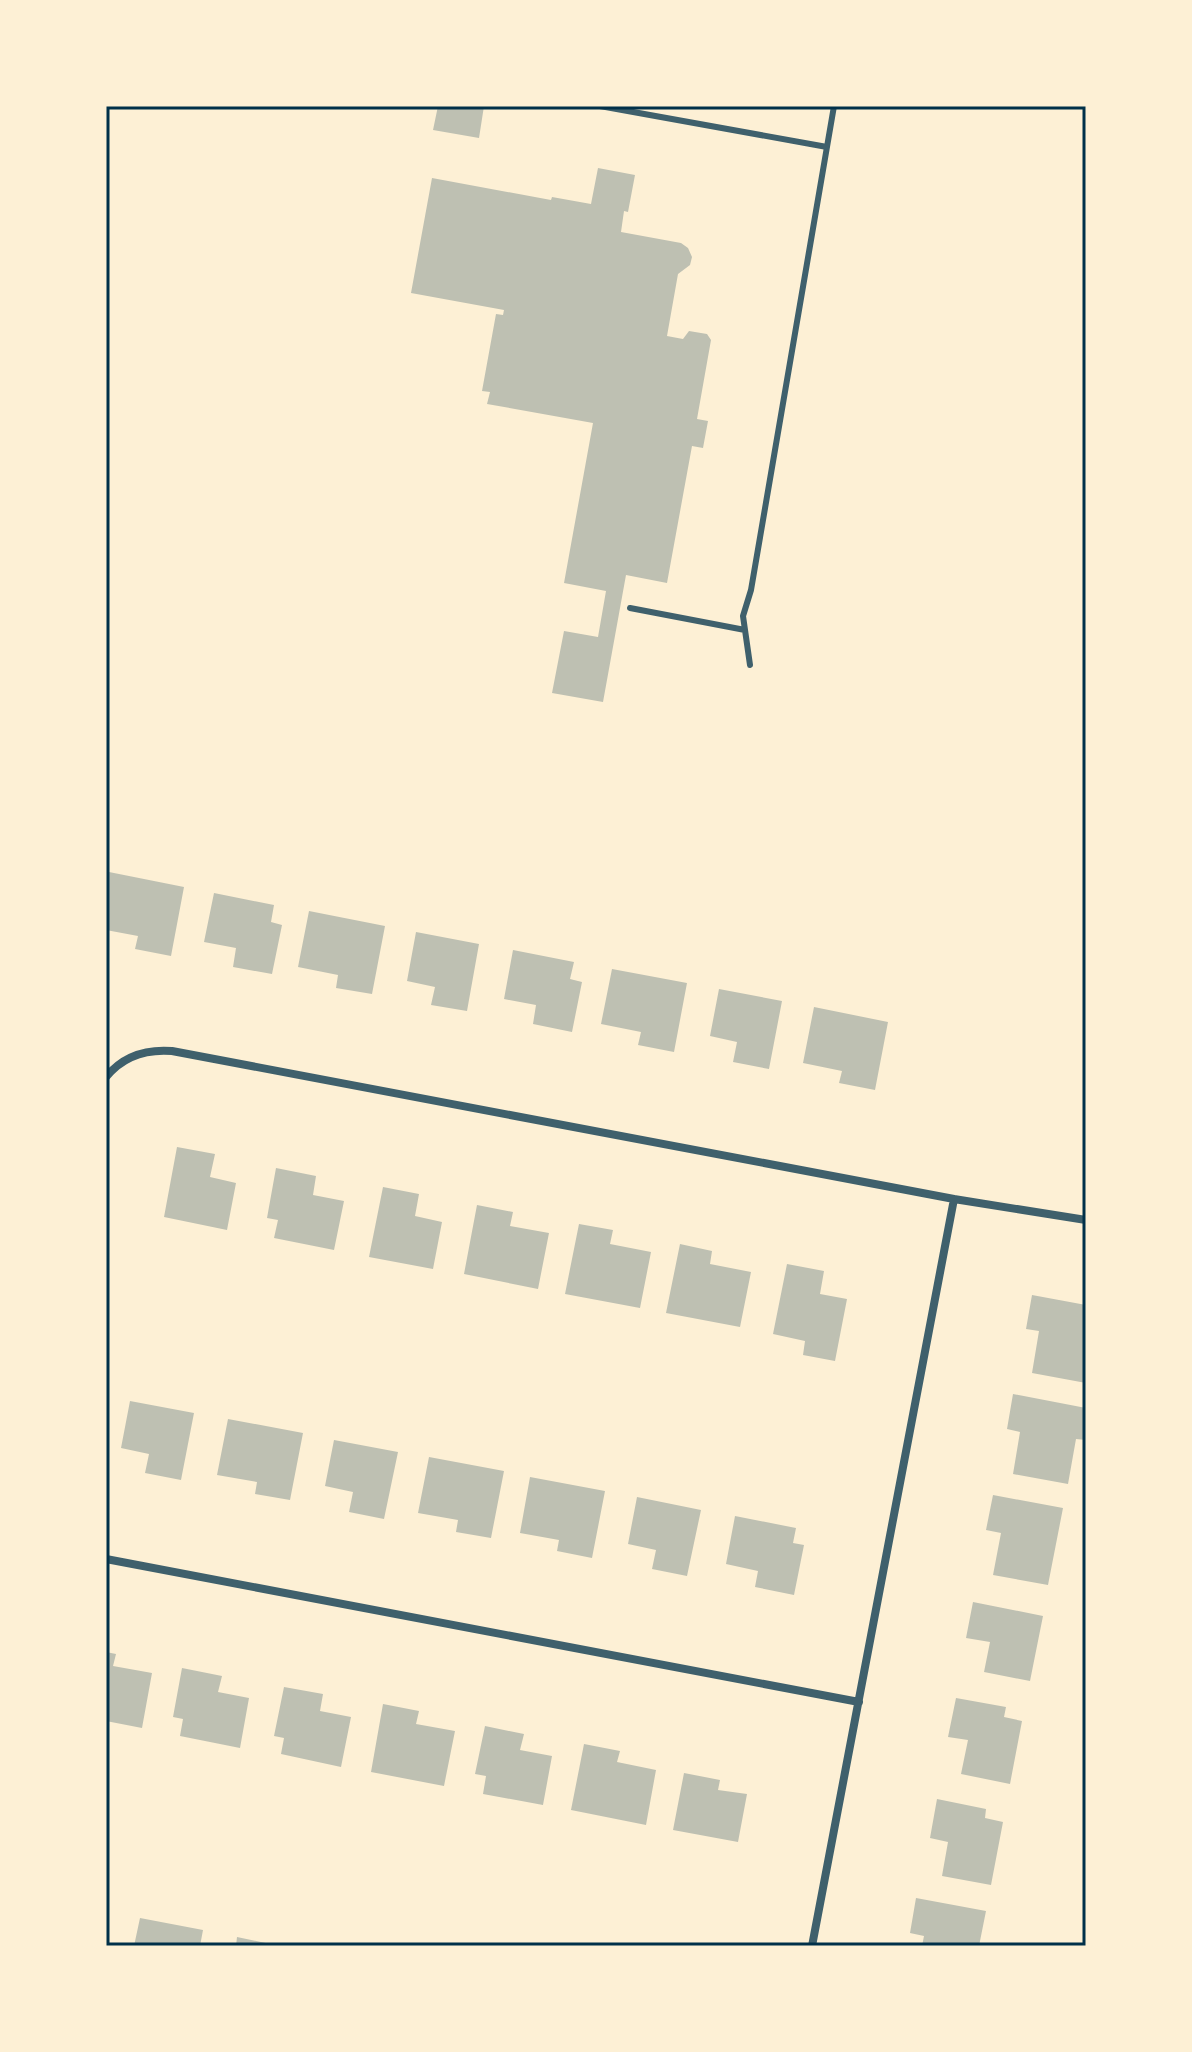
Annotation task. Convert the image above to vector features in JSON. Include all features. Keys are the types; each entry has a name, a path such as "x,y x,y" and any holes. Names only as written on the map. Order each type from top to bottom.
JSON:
{"street":[{"path":"106,1077 119,1064 143,1052 172,1051 954,1199 1086,1220"},
{"path":"812,1946 954,1199"},
{"path":"106,1559 859,1702"}],"lane":[{"path":"600,106 827,147"},
{"path":"750,665 743,616 754,575 834,106"},
{"path":"630,608 745,630"}],"building":[{"path":"438,106 484,106 479,138 433,130"},
{"path":"598,168 635,175 621,232 681,243 688,248 692,257 690,265 678,274 667,336 683,339 689,331 707,334 711,340 697,419 708,421 703,448 692,446 667,583 626,575 603,702 552,693 564,631 598,637 606,591 564,583 593,423 487,404 490,392 482,391 496,314 503,315 504,310 411,293 432,178 551,200 552,197 591,204"},
{"path":"109,872 184,887 171,956 135,949 138,936 106,930"},
{"path":"214,893 274,905 271,922 282,925 272,974 233,967 236,948 204,942"},
{"path":"309,911 385,926 372,994 336,988 338,975 298,967"},
{"path":"416,932 479,944 467,1011 431,1005 435,987 407,981"},
{"path":"513,950 574,962 570,979 582,982 572,1032 533,1024 536,1005 504,999"},
{"path":"612,969 687,983 674,1052 638,1045 641,1032 601,1024"},
{"path":"719,989 782,1001 769,1069 733,1062 737,1042 710,1036"},
{"path":"814,1007 888,1022 875,1090 839,1083 842,1071 803,1063"},
{"path":"177,1147 215,1154 210,1177 236,1183 227,1230 164,1217"},
{"path":"276,1168 316,1176 313,1195 344,1201 334,1250 274,1238 278,1220 267,1218"},
{"path":"383,1187 419,1194 415,1216 442,1222 433,1269 369,1257"},
{"path":"477,1205 513,1212 510,1226 549,1233 538,1289 464,1274"},
{"path":"579,1224 613,1230 610,1244 651,1252 640,1308 565,1294"},
{"path":"680,1244 712,1251 710,1264 751,1272 740,1327 666,1313"},
{"path":"787,1264 824,1271 820,1294 847,1299 835,1361 803,1355 805,1341 773,1334"},
{"path":"1032,1295 1086,1305 1086,1383 1032,1373 1039,1331 1026,1329"},
{"path":"1013,1394 1086,1408 1086,1440 1076,1439 1068,1484 1013,1474 1020,1432 1007,1429"},
{"path":"130,1401 194,1413 181,1480 145,1473 149,1454 121,1448"},
{"path":"228,1419 303,1433 290,1500 255,1494 257,1482 217,1475"},
{"path":"334,1440 398,1452 384,1519 349,1512 353,1492 325,1486"},
{"path":"429,1457 504,1471 491,1538 456,1532 458,1520 418,1513"},
{"path":"530,1477 605,1491 592,1558 557,1551 559,1540 520,1533"},
{"path":"993,1495 1063,1508 1048,1585 993,1575 1001,1533 986,1530"},
{"path":"637,1497 701,1510 687,1576 652,1569 656,1550 628,1544"},
{"path":"735,1516 796,1528 793,1543 804,1545 794,1595 755,1587 758,1571 726,1564"},
{"path":"973,1602 1043,1616 1030,1681 984,1672 990,1642 966,1638"},
{"path":"106,1652 116,1654 113,1666 152,1673 142,1728 106,1721"},
{"path":"182,1668 222,1676 218,1692 249,1698 240,1748 180,1736 183,1719 173,1717"},
{"path":"284,1687 323,1694 320,1711 351,1717 341,1767 281,1754 284,1738 274,1736"},
{"path":"956,1698 1006,1707 1004,1717 1022,1721 1010,1784 961,1774 968,1740 948,1737"},
{"path":"383,1704 419,1711 416,1724 455,1731 444,1786 371,1772"},
{"path":"485,1726 524,1734 520,1750 552,1756 543,1805 483,1794 486,1776 475,1774"},
{"path":"584,1744 620,1751 617,1762 656,1770 646,1825 571,1810"},
{"path":"684,1773 720,1780 718,1790 747,1794 738,1842 673,1830"},
{"path":"937,1799 986,1809 985,1818 1003,1822 991,1885 942,1876 948,1842 930,1838"},
{"path":"916,1898 986,1911 979,1946 922,1946 924,1936 910,1933"},
{"path":"140,1918 203,1930 200,1946 134,1946"},
{"path":"237,1937 275,1945 275,1946 236,1946"}]}
